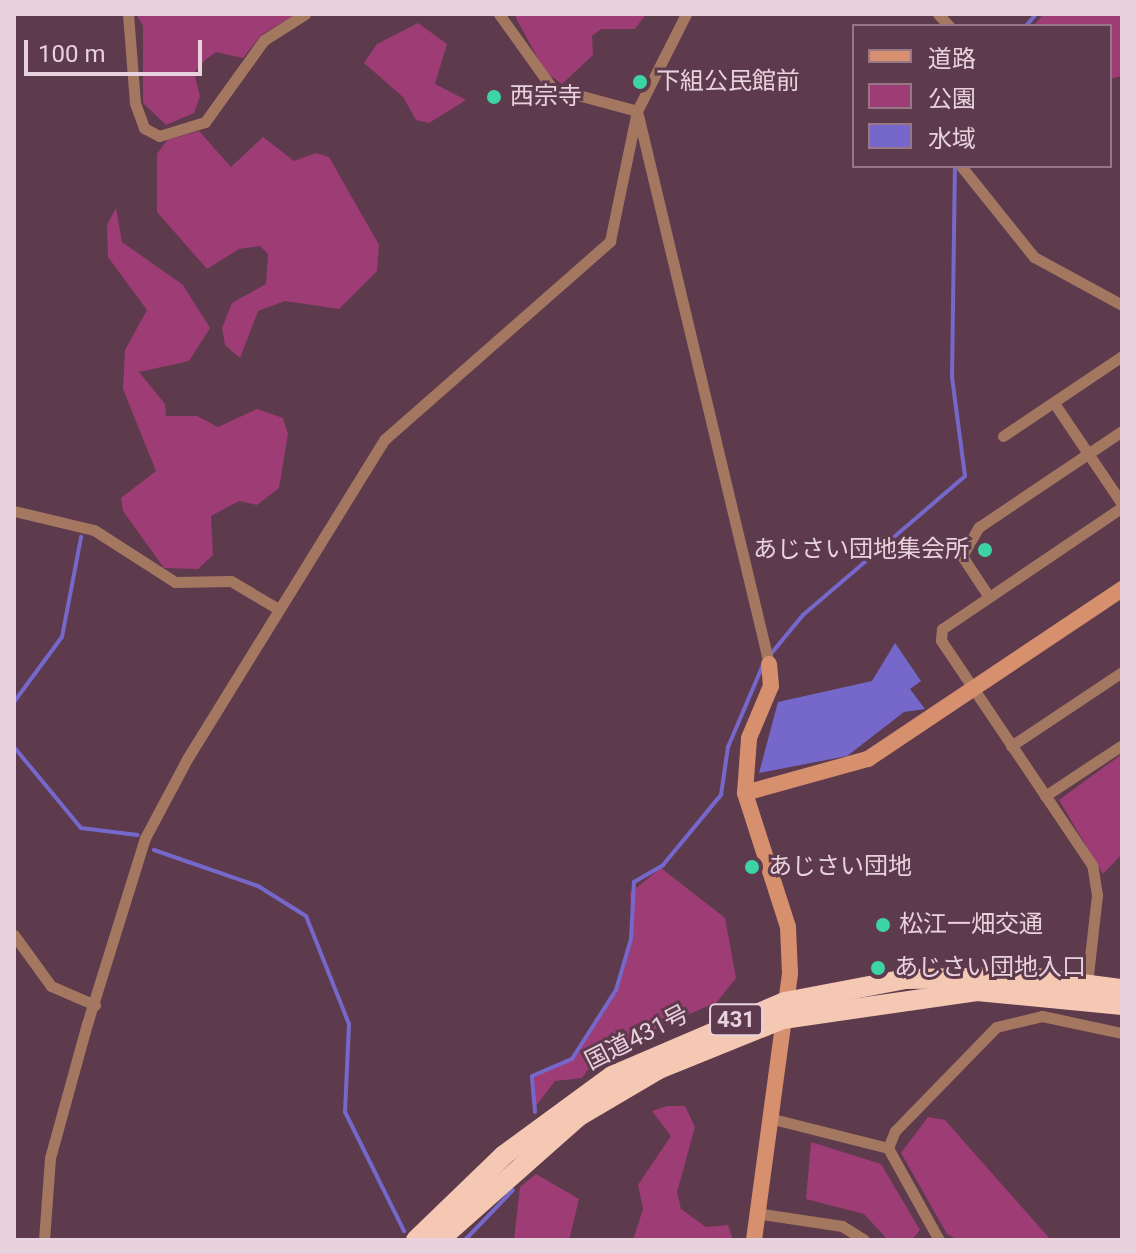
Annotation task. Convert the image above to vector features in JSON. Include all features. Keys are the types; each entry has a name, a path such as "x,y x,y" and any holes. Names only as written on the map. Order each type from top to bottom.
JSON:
{"highway":[{"name":"国道431号","path":"416,1240 504,1155 612,1076 784,1011 906,979 1087,984 1122,989"},
{"name":"国道431号","path":"439,1240 579,1116 659,1069 784,1011 977,991 1122,1005"}],"street":[{"path":"128,14 135,103 144,128 159,136 205,122 264,40 305,14"},
{"path":"499,14 552,88 637,111"},
{"path":"44,1240 50,1158 145,838 275,607 404,417 610,241 637,111 686,14"},
{"path":"637,111 767,657 771,686 749,738 745,793 788,927 784,1011 754,1240"},
{"path":"963,168 1034,257 1122,305"},
{"path":"1003,436 1122,356"},
{"path":"1054,403 1122,505 942,629 941,640 1092,865 1097,895 1087,984"},
{"path":"989,597 962,556 979,527 1122,431"},
{"path":"14,511 94,530 175,582 231,581 275,607"},
{"path":"745,793 868,759 1122,589"},
{"path":"1011,746 1122,672"},
{"path":"1045,796 1122,745"},
{"path":"14,935 51,986 95,1005"},
{"path":"888,1148 895,1131 996,1027 1042,1016 1122,1033"},
{"path":"769,1118 888,1148 939,1240"},
{"path":"756,1213 842,1226 864,1240"}],"green space":[{"path":"136,14 296,14 261,35 243,58 216,52 205,60 194,73 200,96 194,113 166,125 143,103 143,26"},
{"path":"514,14 646,14 635,29 601,29 592,36 593,55 562,84 545,72"},
{"path":"1044,14 1122,14 1122,76 1112,78 1112,24 1035,24"},
{"path":"418,23 447,44 435,84 466,100 429,123 416,120 403,97 364,63 377,44"},
{"path":"199,131 231,167 263,137 294,161 316,153 329,157 379,245 377,271 339,309 285,301 258,311 240,358 225,345 222,328 232,303 266,284 268,254 260,246 239,249 207,269 157,212 157,154 167,140"},
{"path":"116,208 122,242 183,285 210,328 189,361 139,372 165,404 166,416 197,416 218,427 257,409 283,418 288,434 279,488 257,505 239,501 211,516 213,555 198,569 164,568 123,511 121,498 156,471 123,389 125,350 147,310 108,257 107,225"},
{"path":"1122,754 1122,854 1103,874 1059,800"},
{"path":"661,868 725,918 736,978 717,1002 600,1053 582,1078 555,1081 536,1106 532,1077 574,1059 618,989 633,938 630,893"},
{"path":"667,1106 685,1106 695,1127 677,1192 681,1209 706,1227 728,1225 733,1240 633,1240 643,1209 638,1185 671,1136 652,1111"},
{"path":"928,1117 945,1120 1051,1240 958,1240 947,1234 901,1153"},
{"path":"811,1142 881,1164 920,1230 912,1240 888,1240 864,1214 806,1199"},
{"path":"536,1174 579,1199 569,1240 514,1240 520,1187"}],"water":[{"path":"895,643 921,681 910,689 925,709 904,712 847,756 759,773 778,702 872,681"}],"waterway":[{"path":"1028,24 1036,14"},
{"path":"770,655 803,615 965,476 952,377 955,168"},
{"path":"14,702 62,637 81,537"},
{"path":"535,1112 532,1076 572,1059 616,990 631,939 634,882 663,865 721,795 728,747 763,665"},
{"path":"14,747 81,828 138,835"},
{"path":"154,850 258,886 306,916 349,1024 345,1112 404,1231"},
{"path":"465,1240 513,1190"}],"place":[{"name":"下組公民館前","path":"640,82"},
{"name":"西宗寺","path":"494,97"},
{"name":"あじさい団地集会所","path":"985,550"},
{"name":"あじさい団地","path":"752,867"},
{"name":"松江一畑交通","path":"883,925"},
{"name":"あじさい団地入口","path":"878,968"}]}
